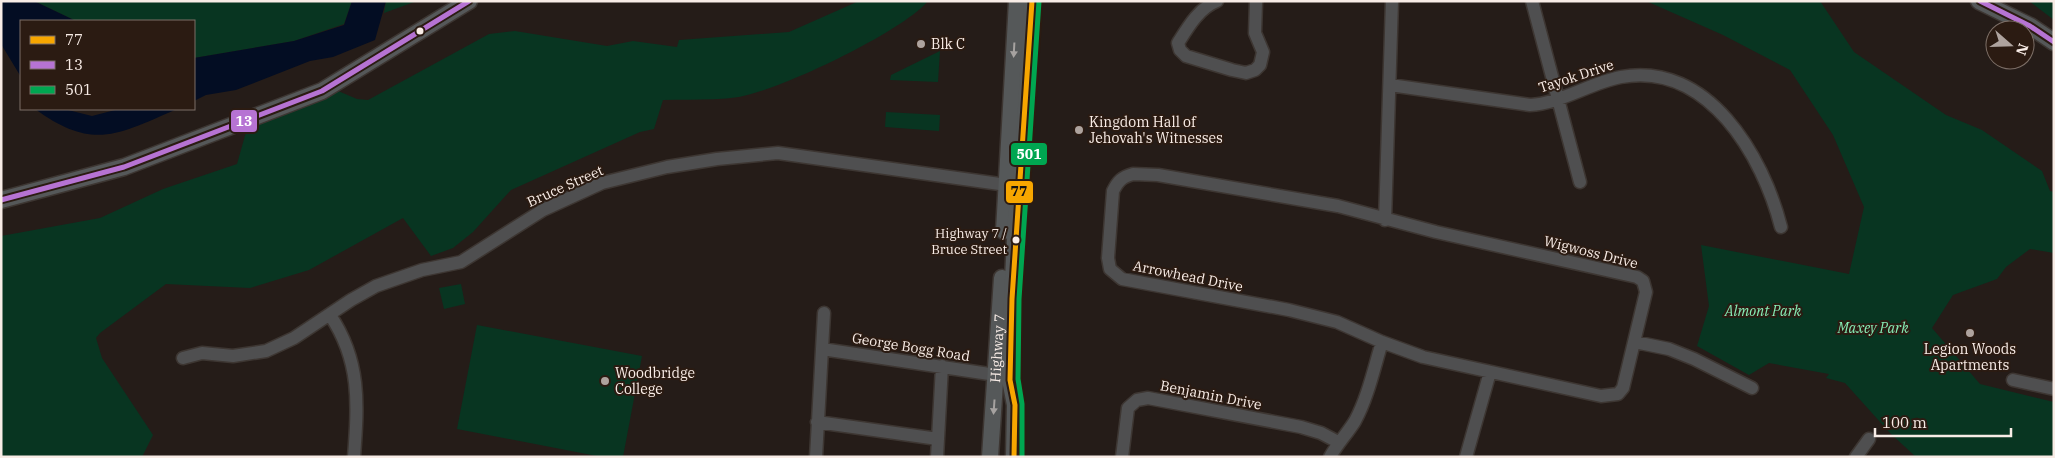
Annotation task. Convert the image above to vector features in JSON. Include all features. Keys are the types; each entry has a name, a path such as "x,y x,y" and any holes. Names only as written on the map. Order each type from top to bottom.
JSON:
{"main road":[{"path":"1,200 124,167 322,91 469,1"},
{"name":"Highway 7","path":"990,457 1013,186 1017,1"},
{"name":"Highway 7","path":"1014,457 1015,405 1010,380 1016,219 1013,186 1024,161 1032,1"},
{"path":"1979,1 2030,26 2054,42"}],"street":[{"path":"1217,1 1206,8 1190,24 1178,42 1180,50 1186,56 1196,60 1246,73 1255,70 1260,65 1263,52 1255,33 1256,2"},
{"path":"1385,220 1392,1"},
{"path":"1532,1 1580,182"},
{"name":"Tayok Drive","path":"1390,85 1456,93 1518,105 1540,104 1606,80 1644,76 1662,78 1698,94 1728,120 1751,150 1774,200 1781,227"},
{"name":"Bruce Street","path":"183,358 202,353 233,356 266,351 294,338 351,300 392,279 461,262 543,210 602,183 667,167 732,157 778,153 1013,186"},
{"name":"Arrowhead Drive","path":"1382,342 1337,322 1289,310 1122,279 1110,269 1108,258 1114,191 1117,182 1124,176 1133,174 1158,175 1285,196 1338,206 1385,220"},
{"name":"Wigwoss Drive","path":"1382,342 1423,357 1610,396 1618,394 1623,388 1646,292 1643,281 1637,277 1385,220"},
{"path":"816,457 824,313"},
{"path":"330,315 346,342 356,379 358,404 354,457"},
{"path":"1330,457 1338,442 1354,422 1382,342"},
{"path":"1635,342 1669,349 1688,356 1752,388"},
{"name":"George Bogg Road","path":"822,349 996,375"},
{"path":"937,457 942,366"},
{"path":"1466,457 1490,372"},
{"path":"2013,380 2054,389"},
{"name":"Benjamin Drive","path":"1122,457 1128,408 1137,400 1148,398 1302,427 1321,433 1338,442"},
{"path":"817,422 938,439"},
{"path":"1856,457 1869,439"}],"green space":[{"path":"34,1 352,1 344,24 294,41 195,58 195,20 74,20"},
{"path":"386,1 417,1 384,13"},
{"path":"859,1 928,1 914,14 868,43 810,72 758,92 730,98 663,100 654,129 640,132 511,190 473,232 453,248 431,256 403,218 309,270 250,288 166,284 100,333 96,338 102,358 153,435 142,457 1,457 1,236 100,218 163,189 237,164 248,125 324,85 357,99 368,100 489,34 515,31 607,46 633,41 677,47 679,40 789,32"},
{"name":"Maxey Park","path":"1646,1 1820,1 1854,52 1946,115 1982,130 2042,171 2050,191 2054,192 2054,253 2030,249 2006,267 1997,279 1953,295 1932,328 1980,384 2054,402 2054,457 1916,457 1890,433 1845,383 1826,378 1829,374 1769,363 1749,375 1697,346 1709,306 1701,245 1849,274 1864,207 1833,135 1790,70 1723,35"},
{"path":"2029,1 2054,1 2054,20"},
{"path":"940,51 938,82 890,80 891,75"},
{"path":"886,112 940,115 939,131 885,127"},
{"path":"461,284 465,304 444,309 439,288"},
{"path":"477,325 642,356 623,457 602,457 457,429"}],"water":[{"path":"1,1 34,1 74,20 20,20 20,75 1,44"},
{"path":"352,1 386,1 375,40 333,57 310,61 236,90 206,95 195,100 195,58 294,41 344,25"},
{"path":"37,110 68,110 92,116 115,110 175,110 121,132 105,134 90,134 73,130 55,122"}],"transit line":[{"name":"13","path":"1,200 124,167 322,91 469,1"},
{"name":"77","path":"1014,457 1015,405 1010,380 1012,299 1032,1"},
{"name":"501","path":"1022,457 1022,404 1018,379 1019,299 1039,1"},
{"name":"13","path":"1980,1 2030,26 2054,42"}],"place":[{"name":"Blk C","path":"921,44"},
{"name":"Kingdom Hall of Jehovah's Witnesses","path":"1079,130"},
{"name":"Highway 7 / Bruce Street","path":"1016,240"},
{"name":"Legion Woods Apartments","path":"1970,333"},
{"name":"Woodbridge College","path":"605,381"}],"park label":[{"name":"Almont Park","path":"1763,311"}]}
